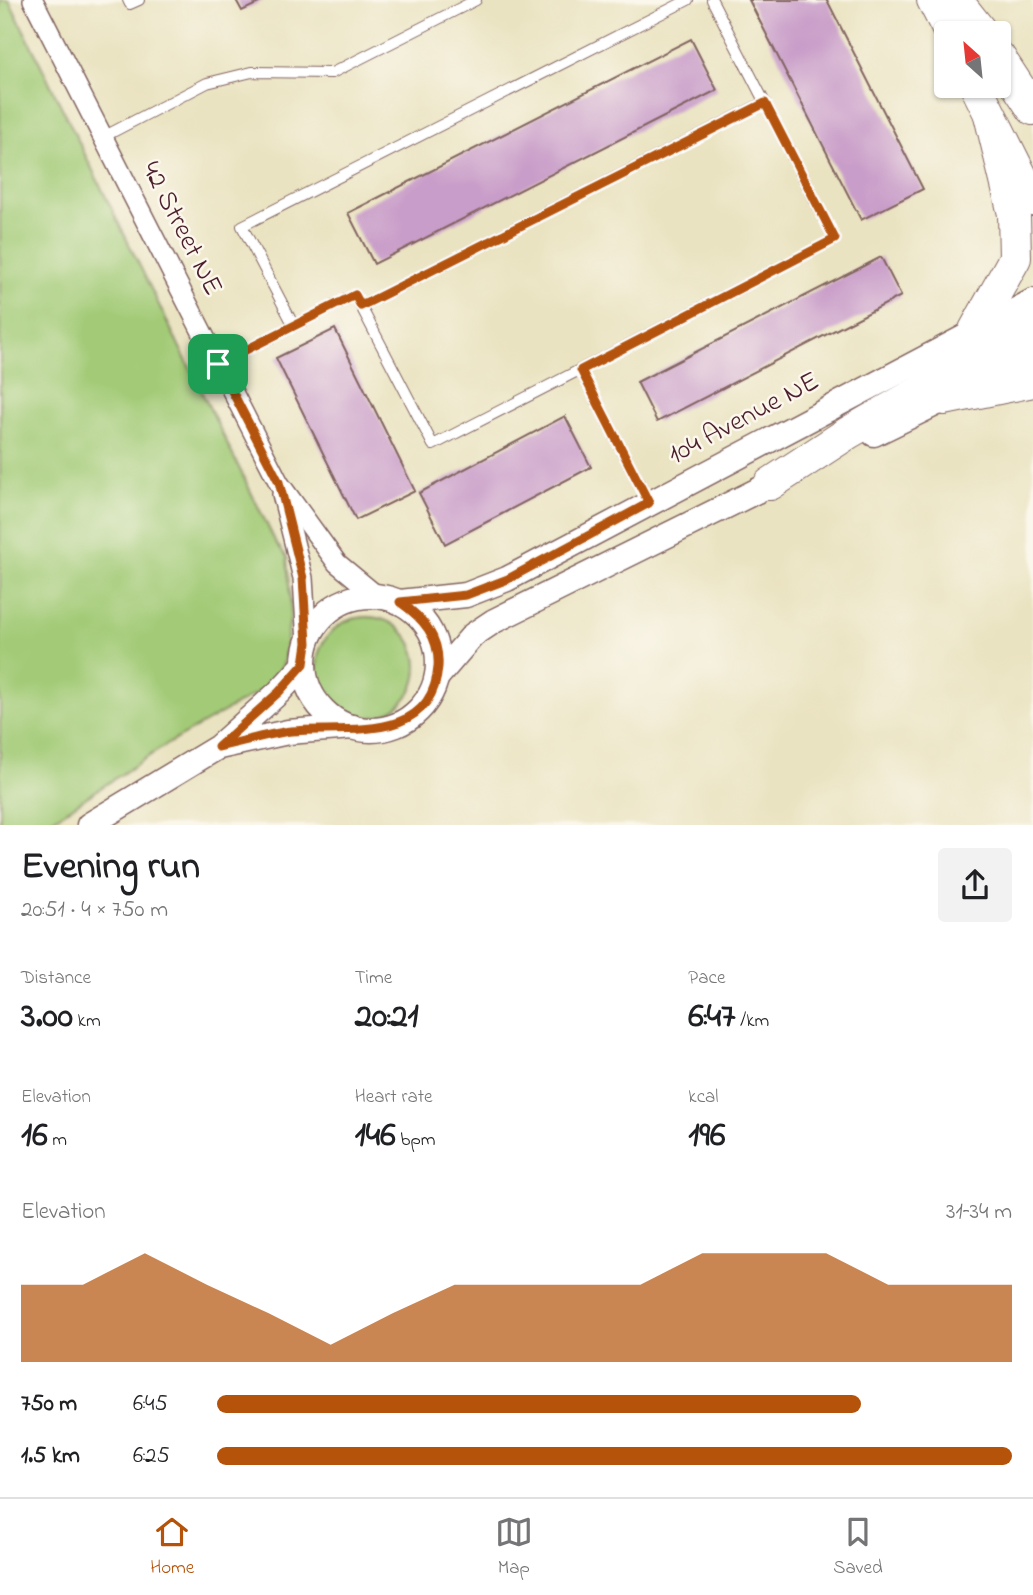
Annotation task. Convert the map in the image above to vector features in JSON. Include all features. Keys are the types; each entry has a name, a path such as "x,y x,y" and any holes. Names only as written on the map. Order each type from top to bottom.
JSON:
{"main road":[{"path":"933,0 944,21"},
{"path":"956,0 973,21"},
{"path":"1012,77 1033,109"},
{"path":"982,98 1033,200"},
{"path":"975,330 1015,258 1014,214 990,115"},
{"path":"770,484 848,433 1033,327"},
{"path":"944,399 1033,381"}],"street":[{"name":"42 Street NE","path":"33,0 279,482 337,563 388,599"},
{"name":"104 Avenue NE","path":"388,599 466,595 508,579 1033,301"},
{"path":"218,747 288,732 353,727 375,730 396,725 415,714 429,697 437,677 473,635 494,621 1033,356"},
{"name":"42 Street NE","path":"279,482 303,578 306,654"},
{"path":"89,825 218,747 279,692 306,654 317,623 333,607 354,598 388,599 419,615 432,634 438,656 437,677"},
{"path":"306,654 308,685 318,704 334,718 353,727"}],"lane":[{"path":"128,0 130,4 139,0"},
{"path":"103,136 206,83 252,72 332,73 476,0"},
{"path":"294,326 242,226 688,0"},
{"path":"218,364 355,295 433,445 835,239 712,0"},
{"path":"361,306 765,103"},
{"path":"581,370 649,503"}],"green space":[{"path":"0,0 9,0 276,543 287,557 291,612 283,665 265,688 166,745 44,825 0,825"},
{"path":"367,617 386,621 403,631 413,648 417,667 413,686 403,703 386,713 367,717 348,713 331,703 321,686 317,667 321,648 331,631 348,621"}],"building":[{"path":"236,0 265,0 242,11"},
{"path":"749,0 827,0 923,189 861,220"},
{"path":"691,39 717,90 374,264 348,213"},
{"path":"881,257 901,296 657,422 637,382"},
{"path":"335,329 415,491 356,520 276,358"},
{"path":"565,416 591,467 445,544 419,493"}],"route":[{"path":"765,103 835,239 581,370 649,503 508,579 466,595 400,602 419,615 432,634 438,656 437,677 429,697 415,714 396,725 375,730 353,727 288,732 218,747 279,692 304,664 307,643 303,578 279,482 218,364 355,295 361,306 765,103"}]}
